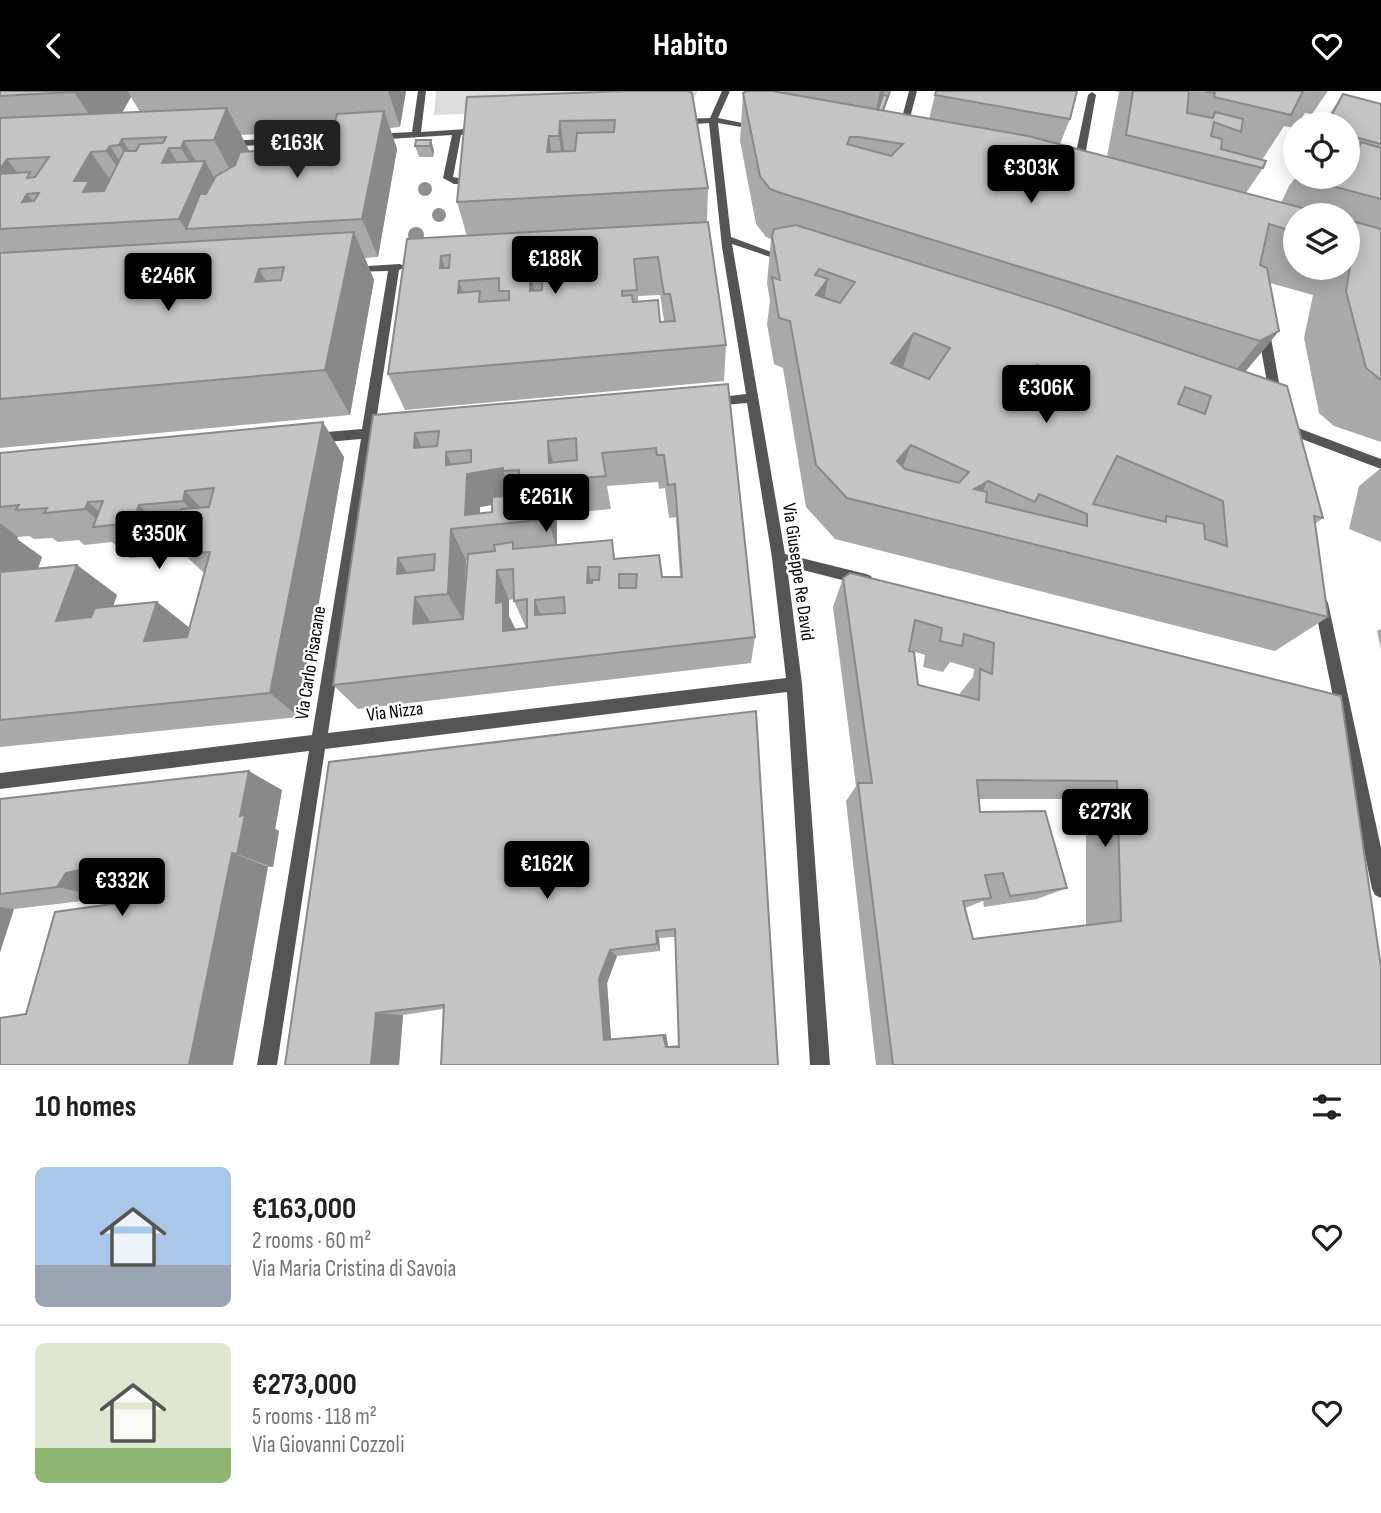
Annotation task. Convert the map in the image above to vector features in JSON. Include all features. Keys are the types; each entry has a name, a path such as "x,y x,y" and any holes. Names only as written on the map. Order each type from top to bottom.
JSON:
{"street":[{"path":"416,134 422,91"},
{"path":"713,120 726,91"},
{"path":"900,139 913,91"},
{"path":"1077,173 1092,95"},
{"path":"668,123 713,120 775,130"},
{"name":"Via Giuseppe Re David","path":"713,120 723,245 779,558 794,684 820,1065"},
{"path":"369,137 489,131"},
{"path":"457,132 448,178 467,182"},
{"path":"220,145 355,138"},
{"path":"723,245 800,264"},
{"name":"Via Carlo Pisacane","path":"267,1065 368,433 401,267 340,271"},
{"path":"1265,338 1277,429 1381,464"},
{"path":"696,403 751,398"},
{"path":"300,440 395,431"},
{"path":"779,558 887,585"},
{"path":"1317,583 1337,699 1381,889"},
{"name":"Via Nizza","path":"0,781 794,684"}],"shaded area":[{"path":"436,91 698,91 692,103 434,115"}],"building":[{"path":"0,91 75,91 0,96"},
{"path":"688,91 692,93 708,188 457,202 467,97","holes":["615,120 614,132 577,133 575,151 547,152 549,136 559,136 560,121"]},
{"path":"747,91 772,91 1028,136 1283,203 1283,228 1269,224 1260,265 1267,268 1279,331 1260,341 781,193 770,189 760,176 743,93","holes":["850,137 903,144 891,156 847,144"]},
{"path":"936,91 1077,91 1070,119 935,95"},
{"path":"1133,91 1189,91 1187,113 1213,118 1215,112 1243,119 1241,132 1214,122 1211,136 1222,139 1221,149 1266,161 1263,168 1126,135"},
{"path":"1205,91 1303,91 1292,112 1283,113 1214,97 1215,93"},
{"path":"1343,94 1381,104 1381,144 1360,138 1360,112 1333,112"},
{"path":"883,95 888,96 883,110 878,110"},
{"path":"227,108 214,140 184,141 181,148 169,148 162,163 205,161 179,219 0,229 0,174 30,172 27,178 35,177 49,157 7,159 0,169 0,118","holes":["166,137 163,143 140,144 136,151 124,151 104,191 83,192 89,181 74,181 91,152 106,151 110,146 119,145 122,139","39,193 34,201 22,202 27,194"]},
{"path":"384,111 362,219 186,229 200,194 206,194 216,176 235,165 240,152 272,150 274,144 330,140 337,114"},
{"path":"416,140 431,140 430,146 415,146"},
{"path":"1361,142 1381,148 1381,199 1343,189 1360,189"},
{"path":"708,222 726,345 388,374 407,239","holes":["450,255 449,268 440,268 441,256","658,257 664,294 670,294 675,321 660,322 658,300 633,302 632,295 622,296 622,291 637,290 634,259","542,270 542,290 530,291 530,271","499,278 499,291 509,291 509,300 479,302 480,291 458,293 459,281"]},
{"path":"1360,223 1381,229 1381,380 1366,368 1346,291 1348,280 1360,280"},
{"path":"796,225 1059,308 1287,386 1323,518 1314,516 1328,617 847,498 816,465 790,321 779,318 772,277 780,280 772,236 774,229","holes":["819,269 855,282 840,303 816,295 828,279 815,275","914,333 950,348 929,379 891,363","1037,365 1054,372 1065,395 1030,380","1185,387 1211,396 1205,414 1178,404","911,445 969,472 959,483 905,469 897,461","1117,456 1223,501 1227,546 1205,539 1204,524 1166,516 1166,522 1093,504","988,481 1035,502 1039,494 1087,514 1087,526 986,502 987,492 974,489"]},
{"path":"354,232 325,370 0,399 0,253","holes":["284,267 281,280 255,282 259,269"]},
{"path":"728,384 755,637 333,685 373,415","holes":["439,431 437,446 414,448 415,433","576,438 577,460 549,463 548,441","656,448 657,455 664,455 668,485 675,484 682,577 662,577 659,555 614,559 612,540 513,549 513,542 494,545 495,551 468,554 463,619 413,624 415,597 448,594 451,529 548,519 548,481 606,476 602,453","471,450 471,462 446,465 446,452","503,468 503,471 519,470 519,495 492,497 492,512 465,515 467,474","435,554 434,570 397,574 398,558","588,567 600,567 599,580 592,580 592,583 587,583","513,569 514,601 527,599 527,628 503,631 503,602 496,603 497,570","619,574 637,574 636,588 619,588","564,597 565,613 535,615 535,600"]},
{"path":"323,422 270,693 0,720 0,572 77,565 56,621 91,617 95,608 157,602 144,641 187,637 210,552 197,553 201,540 172,543 181,509 209,507 214,488 185,491 183,501 139,505 132,523 93,527 103,501 88,502 85,509 44,513 47,508 16,510 19,505 0,507 0,453"},
{"path":"850,573 1341,696 1381,967 1381,1065 893,1065 858,783 872,783 843,578","holes":["915,620 942,628 940,641 962,646 964,634 994,643 992,674 980,669 979,700 918,685 914,652 909,651","977,780 1117,781 1121,921 973,939 963,901 991,898 985,875 1003,873 1010,896 1067,888 1045,811 980,812"]},
{"path":"756,711 778,1065 441,1065 444,1005 376,1013 371,1065 285,1065 329,762","holes":["675,929 679,1047 666,1047 663,1035 604,1040 599,979 610,950 657,944 656,931"]},
{"path":"249,771 240,816 245,815 237,854 232,853 189,1065 0,1065 0,1018 26,1014 55,912 133,901 143,864 128,866 130,860 66,873 57,887 0,894 0,799"}]}
